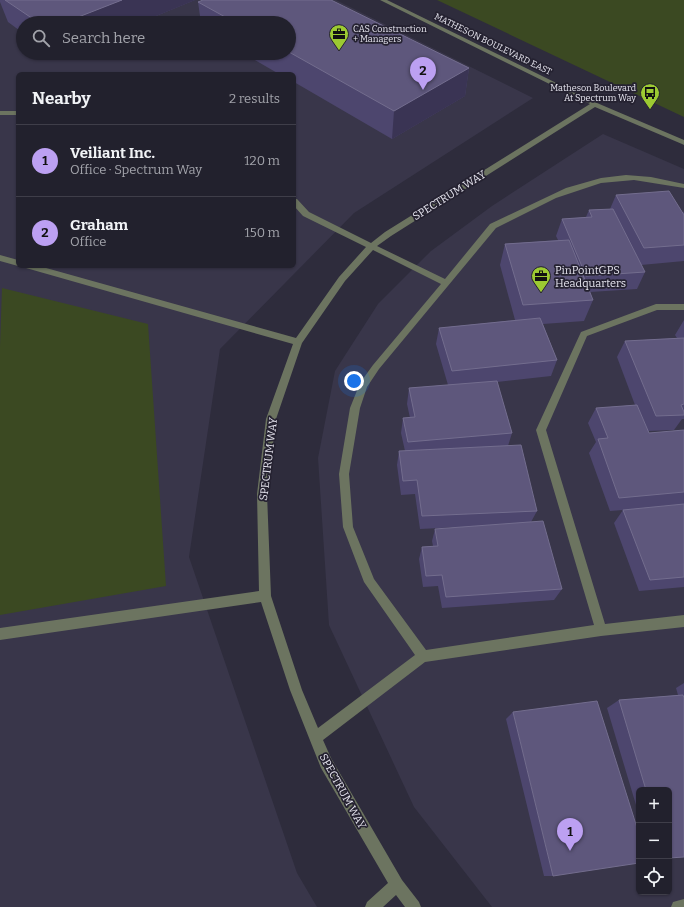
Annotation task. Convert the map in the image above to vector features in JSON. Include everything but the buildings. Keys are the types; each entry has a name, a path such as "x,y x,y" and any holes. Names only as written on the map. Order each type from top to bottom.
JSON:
{"street":[{"name":"MATHESON BOULEVARD EAST","path":"383,0 595,104 684,143"},
{"name":"SPECTRUM WAY","path":"414,907 397,884 326,763 296,690 265,596 262,494 272,419 298,342 342,279 372,246 388,234 595,104"},
{"path":"0,113 16,113"},
{"path":"423,656 370,582 348,527 344,474 355,408 363,386 376,367 493,226 555,196 592,182 618,178 648,179 684,186"},
{"path":"296,203 306,214 446,283"},
{"path":"0,258 16,262"},
{"path":"36,268 298,342"},
{"path":"602,630 541,430 584,334 656,307 684,307"},
{"path":"0,634 265,596"},
{"path":"316,738 423,656 602,630 684,621"},
{"path":"372,907 397,884"},
{"path":"678,907 684,906"}],"shaded area":[{"path":"0,0 336,0 533,98 354,213 220,349 189,557 297,873 317,907 0,907"},
{"path":"603,134 684,169 684,907 492,907 414,807 329,625 318,458 335,371 378,304 431,251 492,206"}],"green space":[{"path":"437,0 684,0 684,117"},
{"path":"2,288 148,324 166,586 0,615 0,347"}],"place":[{"name":"CAS Construction + Managers","path":"339,51"},
{"name":"Graham","path":"423,90"},
{"name":"Matheson Boulevard At Spectrum Way","path":"650,110"},
{"name":"PinPointGPS Headquarters","path":"541,293"},
{"name":"Veiliant Inc.","path":"570,851"}]}
